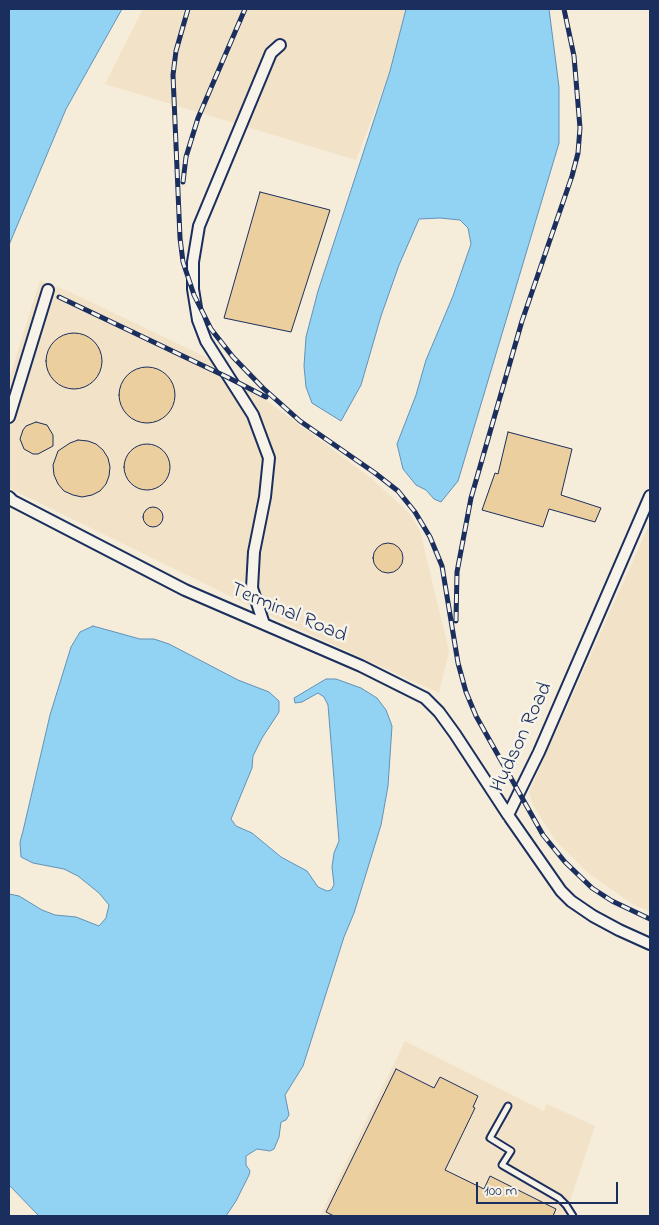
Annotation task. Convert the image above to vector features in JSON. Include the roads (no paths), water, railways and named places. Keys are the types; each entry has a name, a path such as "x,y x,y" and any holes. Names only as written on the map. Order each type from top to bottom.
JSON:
{"street":[{"path":"264,624 252,588 254,552 265,497 269,458 253,416 206,341 198,320 193,289 193,262 199,226 271,53 280,45"},
{"path":"9,416 48,290"},
{"name":"Hudson Road","path":"650,496 539,752 508,816 549,876 571,901 619,930 650,944"},
{"name":"Terminal Road","path":"9,497 185,590 361,666 425,698 439,712 508,816"}],"lane":[{"path":"508,1106 490,1138 511,1151 502,1164 559,1198 573,1216"}],"water":[{"path":"9,9 122,9 66,109 9,245"},
{"path":"406,9 549,9 559,87 559,143 458,481 441,502 416,485 403,469 397,444 416,395 426,360 453,296 471,244 468,228 460,220 440,218 419,219 399,265 381,316 361,385 341,421 312,403 306,387 304,366 306,337 318,291 390,71"},
{"path":"93,626 140,639 154,639 169,644 238,680 269,692 279,701 279,712 253,756 252,768 231,819 236,826 252,833 281,857 307,871 318,887 327,891 331,890 334,885 332,867 334,853 339,841 328,705 324,697 318,693 302,702 295,703 294,698 326,679 336,679 361,688 377,698 386,710 392,726 388,786 381,825 303,1066 285,1095 289,1115 286,1120 281,1122 279,1137 274,1149 270,1151 257,1149 246,1156 246,1165 250,1171 249,1175 226,1216 39,1216 9,1185 9,894 19,896 42,910 55,915 76,917 99,926 106,918 109,905 99,893 78,876 64,869 33,863 21,857 20,842 50,715 71,647 80,632"}],"railway":[{"path":"188,9 176,51 173,75 180,238 183,262 194,295 211,329 233,357 263,388 300,421 398,491 415,512 430,537 442,566 458,663 466,692 476,716 543,835 565,862 592,888 612,901 650,919"},
{"path":"183,182 186,157 198,118 245,9"},
{"path":"456,621 457,572 471,498 522,321 572,176 578,153 580,128 574,56 564,9"},
{"path":"59,297 266,397"}]}
